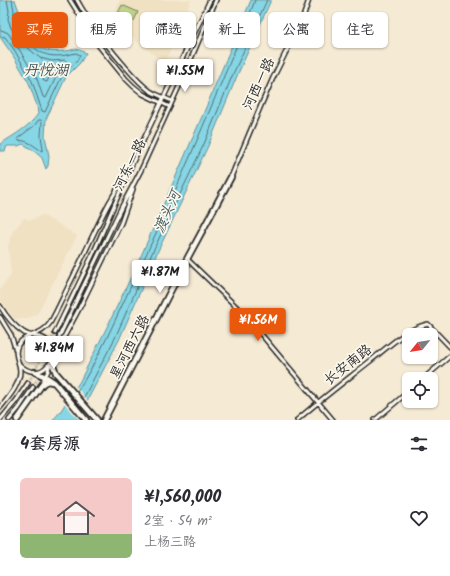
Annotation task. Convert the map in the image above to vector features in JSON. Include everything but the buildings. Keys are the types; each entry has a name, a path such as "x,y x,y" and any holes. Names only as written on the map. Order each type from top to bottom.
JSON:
{"street":[{"path":"70,0 99,46 125,78 143,94 170,107"},
{"path":"77,0 99,35 139,82 150,91 172,102"},
{"name":"河东一路","path":"55,333 93,254 163,97 210,0"},
{"name":"河东一路","path":"59,337 137,178 182,80 216,0"},
{"name":"河西一路","path":"231,177 273,78 302,20 309,0"},
{"path":"16,352 21,341 42,331 51,321 110,201 131,166"},
{"name":"星河西六路","path":"104,420 231,177"},
{"path":"35,372 41,371 47,367 79,309 121,223 137,178"},
{"path":"187,259 245,315 333,420"},
{"path":"0,306 17,328 26,334 43,338 51,346 52,352 51,361 46,376 17,420"},
{"path":"0,317 11,335 20,371 17,384 0,408"},
{"name":"长安南路","path":"297,420 403,335 420,326 428,324 450,347"},
{"path":"431,372 450,356"},
{"path":"51,361 59,377 95,418"},
{"path":"19,364 29,371 46,376 54,383 86,420"},
{"path":"37,391 45,382 49,381 54,383"},
{"path":"0,420 16,401 28,383"},
{"path":"9,420 33,387"},
{"path":"375,420 402,397"}],"shaded area":[{"path":"120,0 191,0 186,12 140,12 140,44 132,37 132,12 115,12"},
{"path":"145,48 171,48 165,63"},
{"path":"42,215 77,236 37,314 27,319 14,319 0,299 0,289 11,275 8,246 13,231 24,218 31,220"}],"green space":[{"path":"122,5 138,12 134,21 132,20 132,12 118,12"}],"water":[{"name":"丹悦湖","path":"0,0 15,0 19,11 12,12 12,48 42,48 57,52 77,49 86,53 80,63 66,77 46,119 45,136 49,156 48,166 46,169 42,158 23,144 18,146 7,146 5,151 0,151 0,144 26,127 38,114 37,106 29,83 0,37"},
{"path":"251,0 271,0 260,25 260,12 246,12"},
{"name":"渡头河","path":"231,48 250,48 208,146 157,253 119,340 77,420 53,420 60,412 80,381 109,323 141,256"}],"pier":[{"path":"75,385 89,402 79,420 64,403"}],"tunnel":[{"path":"28,383 55,333"},
{"path":"33,387 59,337"}]}
